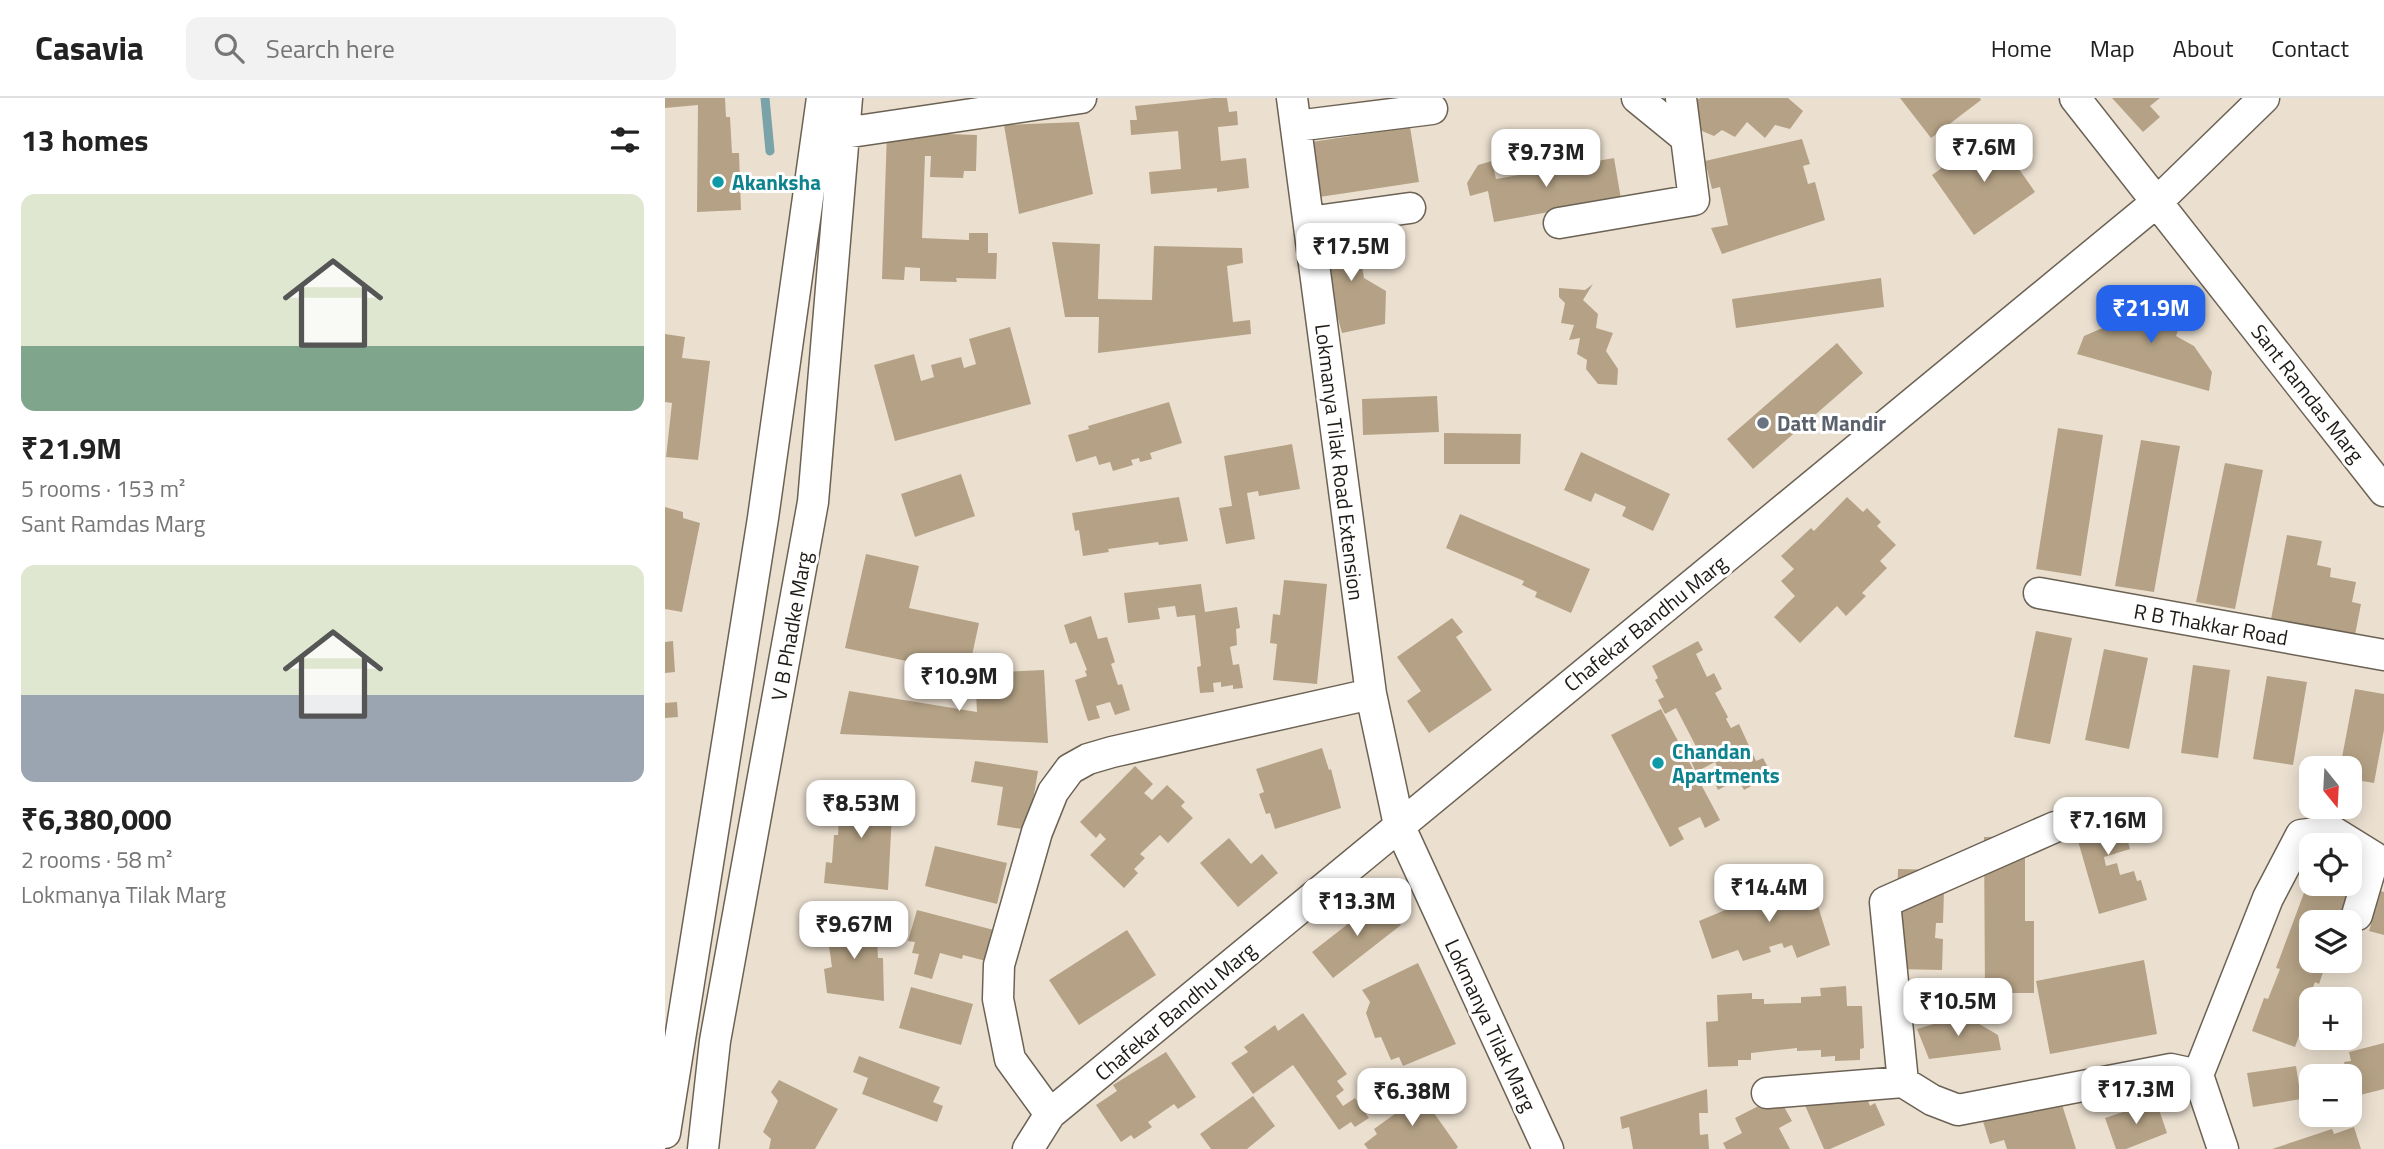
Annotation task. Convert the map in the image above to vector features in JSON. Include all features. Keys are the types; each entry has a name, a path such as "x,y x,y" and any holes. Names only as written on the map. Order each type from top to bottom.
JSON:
{"street":[{"name":"V B Phadke Marg","path":"665,1133 828,119 847,98"},
{"path":"828,119 1081,98"},
{"path":"1637,98 1686,138"},
{"path":"1559,223 1694,200 1681,98"},
{"name":"Sant Ramdas Marg","path":"2075,98 2384,491"},
{"name":"Chafekar Bandhu Marg","path":"1028,1149 1050,1114 2158,201 2264,98"},
{"path":"1294,112 1432,109"},
{"name":"Lokmanya Tilak Road Extension","path":"1294,112 1371,694 1399,825"},
{"name":"V B Phadke Marg","path":"703,1149 715,1041 813,502 828,119"},
{"path":"1309,222 1410,208"},
{"name":"R B Thakkar Road","path":"2039,593 2384,655"},
{"path":"1050,1114 1010,1059 998,999 999,965 1037,832 1053,792 1070,769 1088,759 1112,751 1371,694"},
{"name":"Lokmanya Tilak Marg","path":"1399,825 1548,1149"},
{"path":"1903,1082 1885,902 2055,827"},
{"path":"2223,1149 2198,1075 2268,898 2301,835 2332,831 2374,857 2358,910"},
{"path":"1767,1094 1903,1082 1932,1100 1958,1110 2171,1069 2198,1075"}],"building":[{"name":"Akanksha","path":"665,98 725,98 726,117 730,117 732,153 739,153 741,210 697,212 698,105 665,108"},
{"path":"1227,98 1229,112 1237,111 1238,125 1218,127 1221,161 1246,158 1249,188 1151,194 1149,172 1181,169 1178,131 1131,135 1130,120 1137,120 1135,106"},
{"path":"1788,98 1803,111 1790,129 1775,125 1765,138 1747,122 1735,137 1722,130 1714,136 1690,126 1696,100"},
{"path":"1900,98 1980,98 1981,100 1931,138"},
{"path":"2112,98 2160,98 2150,106 2160,117 2143,132"},
{"path":"1079,122 1093,194 1019,214 1004,125"},
{"path":"1410,127 1419,182 1313,198 1305,143"},
{"path":"887,132 977,135 976,171 964,171 963,178 930,177 931,156 925,156 922,238 969,240 969,233 988,233 988,253 997,253 996,279 920,281 920,268 905,267 904,280 882,279"},
{"path":"1993,132 2035,192 1974,235 1932,175"},
{"path":"1802,139 1810,164 1803,166 1808,184 1815,182 1825,220 1722,254 1711,228 1728,225 1720,187 1712,189 1705,161"},
{"path":"1614,158 1621,199 1494,222 1488,191 1470,196 1467,183 1478,165 1492,161 1496,179"},
{"path":"1356,229 1364,278 1386,291 1385,324 1342,333 1315,235"},
{"path":"1052,242 1100,244 1098,299 1152,300 1154,246 1242,248 1243,263 1227,266 1233,322 1250,320 1251,334 1098,353 1099,317 1065,317"},
{"path":"1881,278 1884,307 1736,328 1732,299"},
{"path":"1593,284 1583,300 1598,314 1596,328 1613,333 1606,351 1618,369 1617,385 1598,384 1586,369 1587,360 1577,354 1580,338 1569,340 1574,325 1561,323 1565,303 1559,297 1559,288 1585,290"},
{"path":"2167,288 2183,316 2176,336 2194,346 2212,372 2209,391 2077,354 2084,336 2114,323 2134,325 2140,304"},
{"path":"1010,327 1031,404 895,441 874,365 914,354 921,381 934,377 931,365 961,357 964,368 976,364 969,339"},
{"path":"665,334 685,337 682,358 710,361 698,460 666,457 672,403 665,402"},
{"path":"1837,343 1863,373 1753,469 1727,439"},
{"path":"1437,396 1439,432 1363,435 1362,399"},
{"path":"1169,402 1182,443 1150,453 1152,459 1140,462 1139,458 1131,460 1133,465 1113,471 1110,462 1099,465 1096,456 1076,462 1068,435 1089,429 1088,426"},
{"path":"2058,428 2103,435 2081,576 2036,569"},
{"path":"1444,433 1521,434 1520,464 1444,464"},
{"path":"2141,440 2180,446 2154,592 2115,586"},
{"path":"1292,444 1300,489 1259,496 1258,491 1247,493 1255,539 1226,544 1219,508 1232,506 1224,456"},
{"path":"1581,452 1670,494 1653,531 1622,516 1626,507 1595,493 1591,502 1564,490"},
{"path":"2225,463 2263,470 2235,609 2196,602"},
{"path":"961,474 975,516 915,537 901,494"},
{"path":"1179,497 1188,541 1108,549 1109,552 1083,556 1079,530 1075,531 1072,513"},
{"path":"1847,497 1863,512 1867,508 1881,522 1877,526 1896,545 1880,561 1887,568 1862,593 1866,596 1846,616 1837,606 1800,643 1774,617 1795,596 1781,581 1794,569 1781,556 1811,528 1814,531"},
{"path":"665,507 683,512 683,518 700,523 682,612 665,609"},
{"path":"1460,514 1590,569 1571,613 1535,597 1537,592 1522,585 1524,581 1446,548"},
{"path":"2287,535 2322,541 2317,565 2331,568 2330,577 2356,582 2352,602 2361,604 2355,635 2271,619"},
{"path":"866,554 919,566 909,608 979,623 968,674 845,648"},
{"path":"1284,580 1327,584 1317,684 1273,680 1277,644 1270,643 1273,614 1280,615"},
{"path":"1201,584 1205,612 1237,607 1240,628 1236,629 1237,645 1230,647 1233,665 1239,664 1243,688 1233,689 1233,685 1221,687 1221,682 1213,683 1214,692 1200,693 1197,667 1201,666 1195,615 1177,617 1175,606 1158,608 1160,619 1128,623 1124,593"},
{"path":"1091,616 1098,639 1107,637 1115,662 1111,664 1118,685 1122,684 1130,710 1115,715 1110,702 1096,706 1100,718 1088,721 1075,680 1087,676 1087,670 1076,642 1070,644 1064,625"},
{"path":"1452,618 1463,632 1456,637 1492,690 1429,733 1407,701 1421,691 1397,657"},
{"path":"2036,631 2072,638 2050,744 2014,737"},
{"path":"673,641 675,672 665,673 665,642"},
{"path":"1698,641 1703,650 1696,654 1707,677 1714,673 1722,689 1715,693 1728,717 1726,719 1731,728 1739,724 1756,761 1763,758 1772,775 1744,790 1738,779 1718,790 1712,777 1720,773 1715,762 1696,772 1690,759 1700,754 1676,708 1665,714 1658,700 1664,697 1655,680 1658,678 1652,666"},
{"path":"2104,649 2148,658 2129,749 2085,740"},
{"path":"2193,665 2230,670 2218,758 2181,753"},
{"path":"1044,670 1048,743 840,734 849,691 977,712 975,673"},
{"path":"2267,676 2307,682 2293,765 2253,759"},
{"path":"2355,689 2384,694 2384,730 2374,783 2363,781 2363,756 2342,756"},
{"path":"677,702 678,717 665,718 665,703"},
{"name":"Chandan Apartments","path":"1661,709 1720,820 1705,828 1700,817 1678,828 1684,839 1670,847 1611,735"},
{"path":"1322,748 1329,770 1331,769 1341,808 1275,829 1270,813 1266,814 1259,794 1264,792 1256,769"},
{"path":"975,761 1038,771 1028,830 997,825 1003,787 971,782"},
{"path":"1135,766 1153,784 1144,793 1152,800 1167,785 1185,802 1181,806 1193,818 1168,843 1160,835 1140,854 1145,858 1134,869 1138,873 1124,888 1090,855 1106,839 1100,833 1096,838 1080,822"},
{"path":"836,789 893,795 888,890 824,883 826,862 832,863 834,835 838,835 839,819 833,818"},
{"path":"2100,802 2103,811 2126,805 2131,821 2126,822 2130,849 2104,857 2106,866 2117,863 2120,875 2134,871 2137,881 2141,880 2147,900 2099,914 2072,820 2091,815 2089,805"},
{"path":"2029,836 2029,857 2025,857 2025,921 2034,921 2034,993 1985,993 1984,837"},
{"path":"1229,838 1251,864 1262,854 1278,873 1238,907 1200,863"},
{"path":"935,846 1007,863 997,904 925,886"},
{"path":"1898,869 1938,870 1944,891 1943,923 1936,923 1935,938 1943,939 1942,970 1895,969"},
{"path":"1806,876 1830,945 1797,958 1792,945 1784,948 1782,943 1769,947 1771,952 1743,961 1738,950 1712,959 1699,921"},
{"path":"2381,891 2384,892 2384,935 2369,931"},
{"path":"2303,896 2352,896 2346,910 2299,910 2299,973 2323,973 2319,984 2315,982 2313,987 2299,987 2299,1036 2295,1047 2252,1031 2264,998 2268,999 2280,969 2276,968"},
{"path":"1380,899 1401,925 1333,978 1312,952"},
{"path":"917,910 994,930 986,961 963,955 962,959 940,953 932,979 914,974 919,954 912,953 915,942 908,941"},
{"path":"816,924 882,927 883,939 877,940 878,958 883,958 884,1001 827,993 824,969 832,967 828,939 819,940"},
{"path":"1127,930 1156,975 1079,1025 1049,980"},
{"path":"2144,960 2157,1034 2050,1054 2036,981"},
{"path":"1418,963 1456,1044 1403,1066 1399,1057 1391,1060 1381,1037 1375,1038 1366,1013 1370,1002 1362,990"},
{"path":"1846,986 1847,1006 1862,1006 1864,1048 1860,1049 1860,1060 1835,1061 1835,1056 1821,1057 1821,1050 1797,1051 1797,1048 1751,1053 1751,1060 1738,1060 1738,1066 1708,1067 1706,1022 1718,1021 1717,995 1752,993 1752,999 1764,999 1764,1004 1801,1003 1801,997 1821,996 1820,988"},
{"path":"911,987 973,1004 961,1045 899,1028"},
{"path":"1303,1013 1347,1074 1337,1081 1344,1090 1336,1096 1343,1106 1355,1098 1369,1118 1355,1127 1351,1122 1339,1130 1293,1065 1253,1094 1231,1063 1248,1052 1244,1047 1275,1025 1278,1031"},
{"path":"1964,1015 1998,1035 2001,1050 1929,1059 1917,1029"},
{"path":"2384,1043 2384,1089 2362,1094 2362,1064 2344,1064 2351,1061 2349,1052"},
{"path":"1166,1052 1196,1097 1178,1109 1174,1104 1148,1122 1152,1127 1134,1139 1131,1135 1121,1142 1096,1105 1117,1091 1113,1085"},
{"path":"859,1056 940,1087 933,1102 943,1106 937,1122 862,1094 868,1078 853,1072"},
{"path":"2296,1066 2299,1099 2253,1107 2247,1073"},
{"path":"779,1080 838,1109 815,1149 769,1149 771,1139 763,1132 778,1101 771,1092"},
{"path":"1418,1086 1427,1097 1424,1099 1458,1147 1368,1149 1364,1144 1377,1134 1374,1129 1410,1103 1405,1095"},
{"path":"1707,1089 1708,1113 1699,1113 1700,1135 1708,1134 1709,1149 1633,1149 1629,1127 1622,1129 1620,1117"},
{"path":"1865,1093 1870,1106 1875,1103 1885,1125 1830,1149 1824,1149 1804,1103"},
{"path":"1253,1096 1275,1126 1247,1149 1211,1149 1200,1134"},
{"path":"1778,1096 1792,1121 1779,1128 1790,1149 1726,1149 1723,1143 1742,1133 1735,1118"},
{"path":"2060,1098 2076,1149 2007,1149 2004,1140 1990,1144 1980,1112 1997,1107 2000,1118"},
{"path":"2156,1101 2167,1133 2126,1149 2116,1149 2105,1118"},
{"path":"2354,1127 2361,1149 2272,1149 2332,1129 2334,1134"}],"waterway":[{"path":"765,98 770,151"}],"place":[{"name":"Akanksha","path":"718,182"},
{"name":"Datt Mandir","path":"1763,423"},
{"name":"Chandan Apartments","path":"1658,763"}]}
